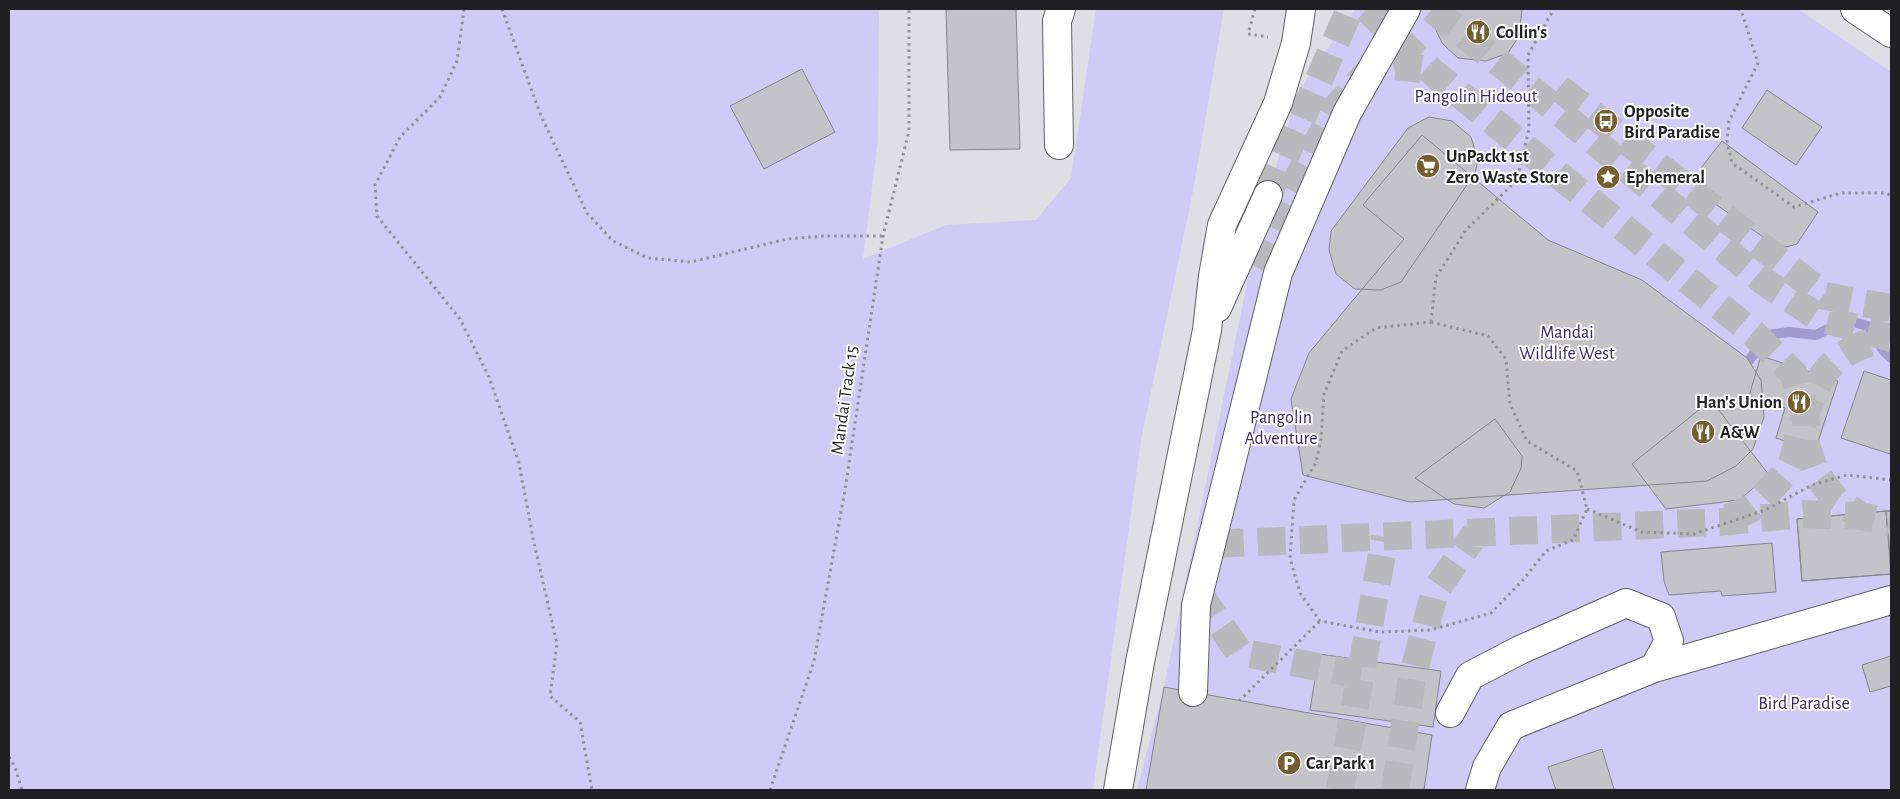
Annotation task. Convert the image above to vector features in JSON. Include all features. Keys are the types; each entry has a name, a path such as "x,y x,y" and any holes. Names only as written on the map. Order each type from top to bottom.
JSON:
{"lane":[{"path":"1059,146 1057,21 1061,9"},
{"path":"1118,790 1140,662 1207,330 1212,276 1222,225 1278,103 1296,43 1301,9"},
{"path":"1192,692 1196,605 1278,273 1347,113 1406,9"},
{"path":"1855,9 1891,33"},
{"path":"1207,330 1268,195"},
{"path":"1207,330 1251,264"},
{"path":"1480,790 1487,767 1511,726 1654,668 1891,600"},
{"path":"1450,713 1470,676 1520,650 1626,603 1661,617 1669,641 1654,668"}],"path":[{"path":"464,9 457,61 440,98 400,137 375,185 377,216 460,319 489,377 519,463 533,538 557,644 550,696 580,722 592,790"},
{"path":"502,9 541,116 587,213 613,241 648,258 691,262 787,239 823,236 883,236"},
{"name":"Mandai Track 15","path":"770,790 814,661 845,490 883,236 909,131 909,9"},
{"path":"1431,322 1436,277 1466,230 1517,180 1529,129 1528,55 1554,9"},
{"path":"1740,9 1758,63 1729,122 1727,141 1732,163 1794,206 1841,194 1886,194 1891,196"},
{"path":"1431,322 1488,336 1506,360 1510,404 1527,441 1576,471 1586,509 1573,540 1546,551 1524,580 1492,613 1430,630 1380,632 1320,622 1300,593 1290,558 1294,500 1316,462 1321,439 1324,394 1342,351 1376,328 1431,322"},
{"path":"1586,509 1642,532 1694,534 1765,510 1812,485 1847,475 1891,480"},
{"path":"1239,701 1320,622"},
{"path":"9,758 15,767 22,790"}],"green space":[{"path":"9,9 879,9 878,140 863,259 946,225 1036,220 1071,178 1096,9 1224,9 1193,191 1141,440 1093,790 9,790"},
{"name":"Mandai Wildlife West","path":"1355,9 1798,9 1891,72 1891,790 1137,790 1164,687 1251,264 1268,195 1297,93"}],"building":[{"path":"946,9 1016,9 1020,149 950,150"},
{"name":"Collin's","path":"1437,9 1522,9 1519,36 1508,53 1486,61 1458,58 1442,43 1435,28"},
{"path":"802,69 835,132 764,169 730,106"},
{"path":"1767,90 1822,127 1796,165 1742,128"},
{"path":"1429,117 1452,121 1471,137 1478,160 1475,173 1401,282 1381,290 1355,289 1336,274 1329,250 1331,231 1408,128"},
{"path":"1422,135 1548,240 1642,280 1747,358 1761,380 1764,417 1753,449 1736,466 1707,481 1410,502 1303,475 1291,399 1309,353 1404,239 1363,205"},
{"path":"1722,141 1818,212 1797,244 1786,247 1772,243 1705,197 1698,181 1701,168"},
{"name":"Han's Union","path":"1761,356 1838,381 1815,451 1776,438 1785,408 1749,396"},
{"path":"1864,371 1891,380 1890,454 1841,438"},
{"name":"A&W","path":"1711,400 1769,475 1739,500 1666,509 1632,464"},
{"path":"1495,419 1522,456 1521,468 1510,492 1484,508 1454,504 1415,478"},
{"path":"1886,511 1891,511 1891,568"},
{"path":"1886,511 1891,574 1802,581 1797,519"},
{"path":"1891,511 1891,574 1802,581 1797,519"},
{"path":"1772,543 1776,592 1722,596 1721,591 1669,595 1664,581 1661,552"},
{"path":"1319,654 1441,671 1433,727 1310,710"},
{"path":"1891,656 1891,686 1870,692 1862,665"},
{"name":"Car Park 1","path":"1164,687 1432,735 1424,790 1146,790"},
{"path":"1602,749 1614,789 1556,790 1548,767"}],"waterway":[{"path":"1741,371 1768,335 1789,332 1816,335 1847,320 1891,333"},
{"path":"1869,327 1883,350 1891,358"}],"tunnel":[{"path":"1268,195 1350,9"},
{"path":"1367,9 1430,70 1754,334 1794,374 1806,414 1806,445 1816,474 1835,499 1861,516 1891,523"},
{"path":"1432,9 1763,281 1818,317 1891,338"},
{"path":"1251,264 1336,108 1368,72 1396,66 1430,70"},
{"path":"1559,88 1825,296 1891,308"},
{"path":"1728,518 1753,507 1789,468 1811,398 1826,371 1836,360 1849,351 1887,338"},
{"path":"1361,675 1239,652 1197,591 1211,544 1720,522 1803,514 1861,516"},
{"path":"1395,790 1412,678 1435,591 1476,533"},
{"path":"1340,790 1385,537"}],"place":[{"name":"Collin's","path":"1478,32"},
{"name":"Opposite Bird Paradise","path":"1606,121"},
{"name":"UnPackt 1st Zero Waste Store","path":"1428,166"},
{"name":"Ephemeral","path":"1608,177"},
{"name":"Han's Union","path":"1799,402"},
{"name":"A&W","path":"1703,432"},
{"name":"Car Park 1","path":"1289,763"}],"park label":[{"name":"Pangolin Hideout","path":"1476,96"},
{"name":"Pangolin Adventure","path":"1281,427"},
{"name":"Bird Paradise","path":"1804,703"}]}
